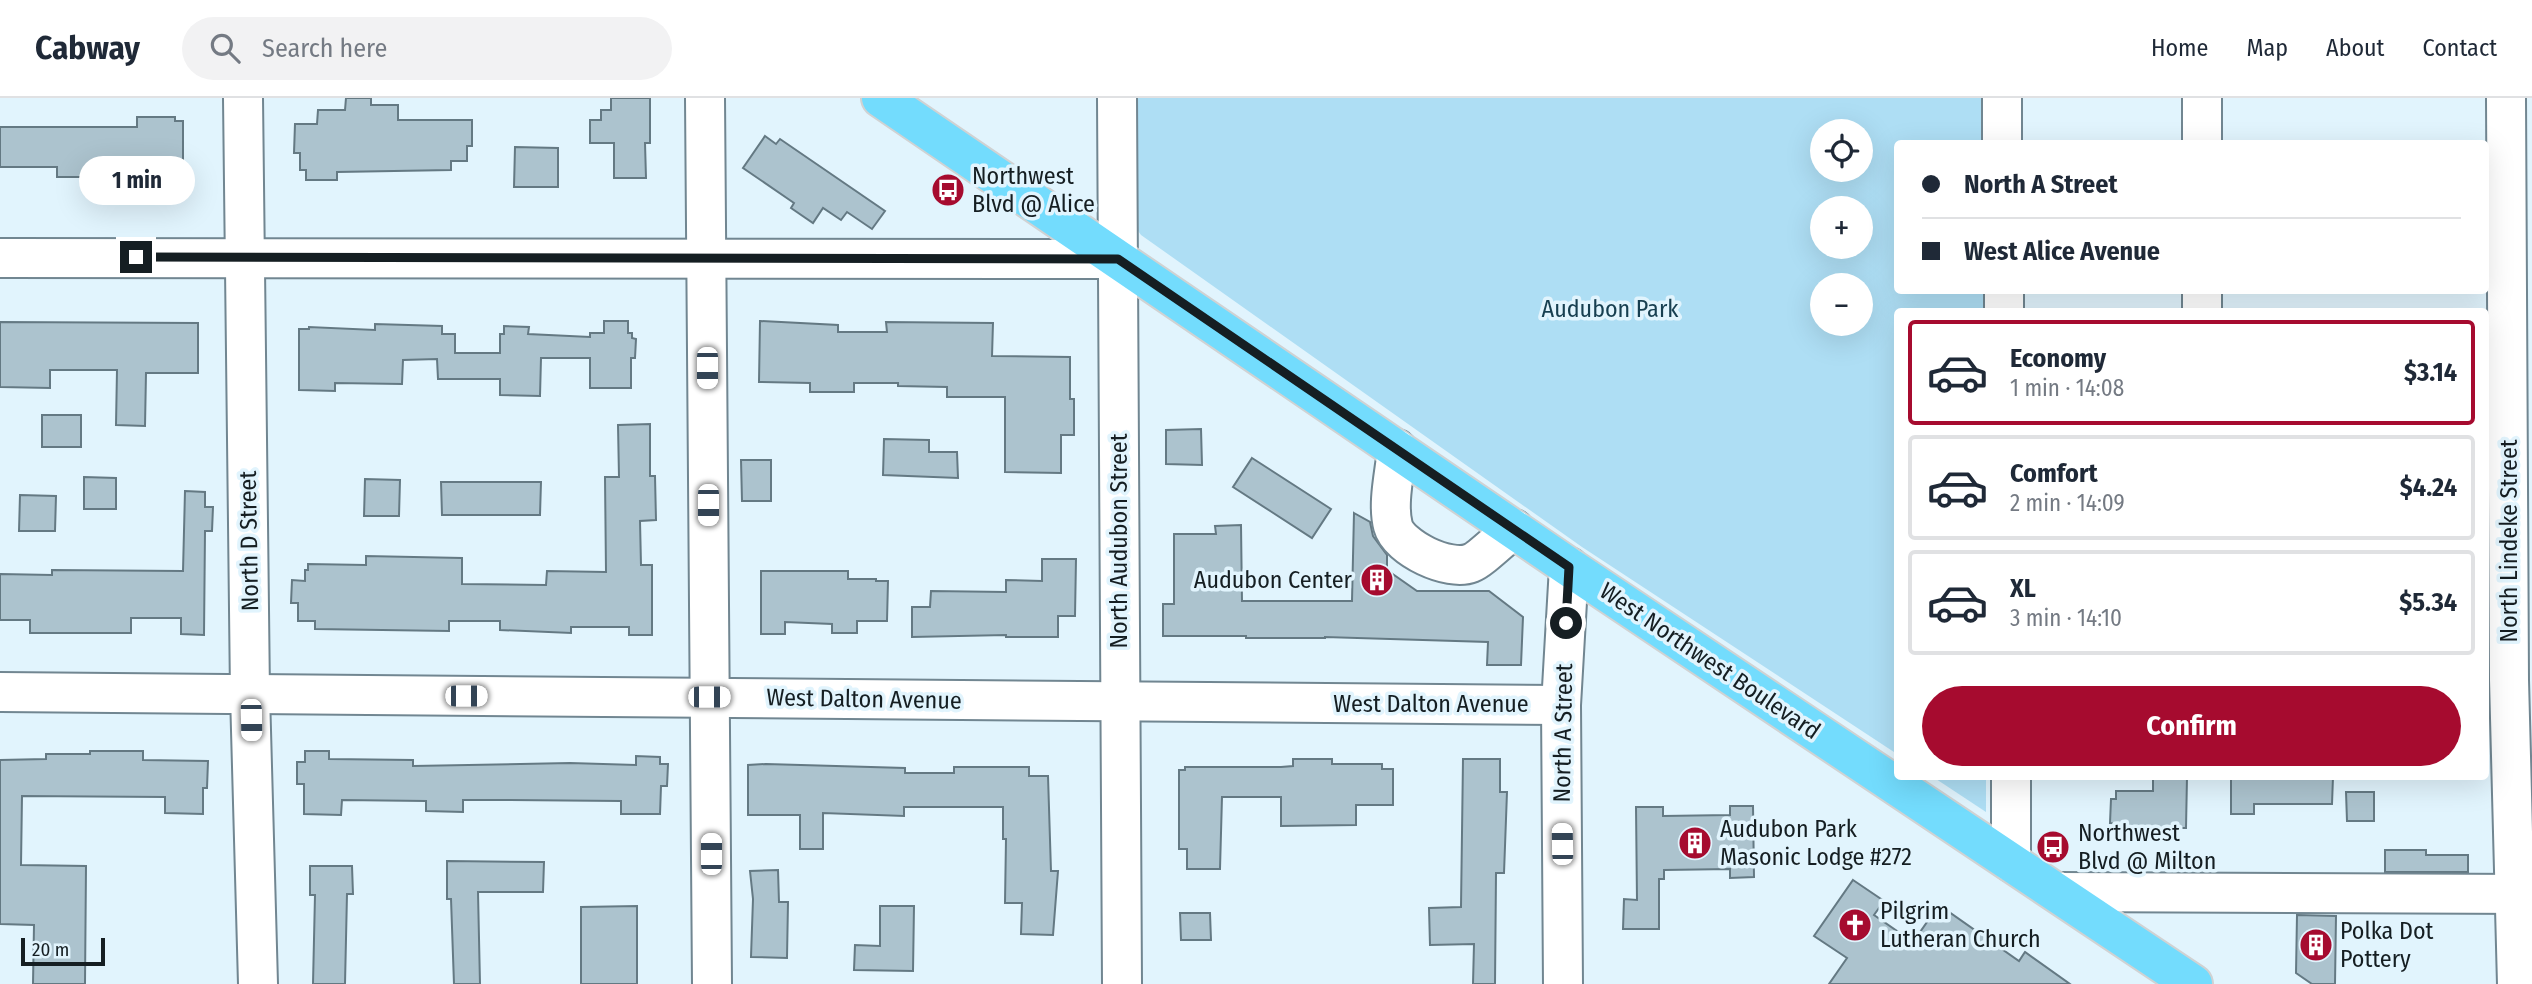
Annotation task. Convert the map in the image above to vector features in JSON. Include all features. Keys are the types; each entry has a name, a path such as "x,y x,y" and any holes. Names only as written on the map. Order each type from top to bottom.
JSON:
{"main road":[{"name":"West Northwest Boulevard","path":"881,98 1569,567 2193,984"}],"street":[{"name":"North D Street","path":"243,98 250,694 257,984"},
{"path":"705,98 712,984"},
{"name":"North Audubon Street","path":"1117,98 1122,984"},
{"path":"2002,98 2002,140"},
{"path":"2202,98 2202,140"},
{"name":"North Lindeke Street","path":"2506,98 2509,680 2524,894 2517,984"},
{"path":"0,258 1118,259"},
{"path":"1397,449 1393,527 1406,546 1441,563 1471,564 1514,529"},
{"name":"North A Street","path":"1563,984 1561,705 1569,567"},
{"name":"West Dalton Avenue","path":"0,692 1561,705"},
{"path":"2011,780 2011,862"},
{"path":"2058,892 2524,894"}],"green space":[{"name":"Audubon Park","path":"1133,98 1985,98 1985,140 1894,140 1894,294 1987,294 1987,308 1894,308 1894,752 1582,547 1141,235 1133,224"},
{"path":"1938,780 1986,780 1986,812"}],"building":[{"path":"346,98 371,98 371,105 398,105 398,120 472,120 472,146 467,146 467,161 451,161 451,170 337,172 337,180 306,180 306,170 300,170 300,153 294,153 295,124 317,124 318,110 345,110"},
{"path":"611,98 650,98 650,143 645,143 646,178 614,178 614,143 590,143 590,120 601,120 601,110 611,110"},
{"path":"137,117 175,117 175,121 183,121 183,168 162,168 161,177 139,177 139,168 84,168 84,177 57,177 57,167 0,167 0,127 137,127"},
{"path":"765,136 776,144 780,139 885,211 872,229 847,212 841,220 823,208 813,223 791,208 794,203 743,168"},
{"path":"515,147 558,148 558,187 514,187"},
{"path":"604,321 628,321 628,333 632,333 632,338 636,339 635,358 631,358 631,388 590,388 590,358 541,358 540,396 500,395 500,379 438,379 437,359 403,360 402,384 335,383 335,391 299,390 299,329 309,327 375,330 375,324 442,326 442,334 455,334 455,353 500,353 500,334 504,334 504,326 529,327 528,334 590,337 590,333 604,333"},
{"path":"760,321 838,325 838,332 887,332 886,322 993,323 992,356 1070,357 1070,399 1074,399 1074,435 1061,435 1061,473 1005,472 1005,397 947,397 947,387 898,386 898,383 854,383 854,392 810,392 810,383 759,382"},
{"path":"0,322 198,323 198,373 146,373 145,426 116,425 117,370 50,370 50,388 0,387"},
{"path":"42,415 81,415 81,447 42,447"},
{"path":"650,424 650,476 655,476 656,520 640,521 641,565 652,565 652,635 629,635 629,627 571,627 571,633 500,630 500,621 449,621 449,631 315,629 315,621 298,621 298,603 291,603 292,580 305,581 308,564 366,565 366,556 462,558 462,584 546,585 547,571 606,572 605,477 619,477 618,425"},
{"path":"1201,429 1202,465 1166,464 1166,430"},
{"path":"884,439 929,440 929,452 957,452 958,478 883,475"},
{"path":"1252,458 1331,509 1312,538 1233,487"},
{"path":"741,460 771,460 771,501 742,501"},
{"path":"84,477 116,478 116,509 84,509"},
{"path":"365,479 400,480 399,516 364,516"},
{"path":"441,482 541,482 540,515 442,515"},
{"path":"185,491 205,492 205,507 213,507 212,531 205,531 204,635 181,634 181,618 131,618 131,633 30,633 30,620 0,620 0,574 52,575 52,570 183,571"},
{"path":"20,495 56,496 55,531 19,531"},
{"path":"1354,513 1370,522 1373,536 1387,555 1387,570 1417,591 1489,591 1523,617 1521,665 1487,665 1488,642 1163,636 1163,604 1174,604 1174,534 1216,534 1215,526 1241,525 1242,601 1352,601"},
{"path":"1042,559 1076,559 1075,616 1058,616 1058,637 912,637 912,607 930,607 931,591 1006,592 1006,580 1042,581"},
{"path":"761,571 848,571 848,579 888,581 887,621 857,621 857,633 832,633 832,624 785,622 785,634 761,634"},
{"path":"90,751 143,751 143,760 208,761 207,788 203,788 203,814 165,813 165,797 22,796 21,865 86,866 85,984 33,984 34,925 0,924 0,760 46,759 46,754 90,754"},
{"path":"305,751 329,751 329,759 413,760 413,766 570,763 636,765 636,756 660,757 660,764 668,764 667,786 661,786 660,814 621,814 621,801 463,800 463,812 426,811 426,801 342,800 341,815 304,814 304,784 297,784 297,762 305,762"},
{"path":"1293,759 1332,759 1332,764 1382,764 1382,769 1393,769 1393,805 1356,805 1356,825 1281,826 1281,797 1222,797 1220,869 1187,869 1187,849 1179,849 1179,770 1185,770 1185,767 1293,766"},
{"path":"1463,759 1500,759 1500,792 1507,792 1504,873 1496,873 1495,984 1473,984 1474,944 1430,945 1429,908 1461,907"},
{"path":"748,765 905,768 905,773 954,773 954,767 1029,767 1029,776 1048,776 1051,871 1058,871 1053,935 1021,934 1022,903 1005,903 1006,839 1003,839 1003,807 904,807 904,816 823,813 823,849 800,849 800,815 748,815"},
{"path":"2153,780 2187,780 2186,828 2128,828 2128,824 2110,823 2111,799 2116,799 2116,791 2153,791"},
{"path":"2231,780 2333,780 2332,804 2254,804 2254,814 2231,814"},
{"path":"2346,792 2374,792 2374,821 2347,821"},
{"name":"Audubon Park Masonic Lodge #272","path":"1730,806 1753,806 1754,877 1730,878 1730,869 1664,870 1664,879 1659,879 1659,929 1623,929 1624,899 1637,900 1636,807 1663,807 1663,816 1730,815"},
{"path":"2385,850 2426,850 2426,855 2468,855 2468,872 2385,872"},
{"path":"447,861 544,862 543,892 478,892 480,984 454,984 451,899 447,899"},
{"path":"310,866 352,866 353,894 347,894 345,984 313,984 315,895 310,895"},
{"path":"778,870 779,902 788,902 787,958 751,957 753,899 750,871"},
{"name":"Pilgrim Lutheran Church","path":"1853,880 1884,901 1874,915 1913,942 1939,905 2019,961 2025,952 2070,984 1829,984 1847,958 1814,936"},
{"path":"637,906 637,984 581,984 581,907"},
{"path":"880,906 914,906 913,971 854,970 855,945 880,946"},
{"path":"1180,913 1210,913 1211,940 1181,940"},
{"name":"Polka Dot Pottery","path":"2297,915 2336,916 2335,984 2312,984 2296,973"}],"place":[{"name":"Northwest Blvd @ Alice","path":"948,190"},
{"name":"Audubon Center","path":"1377,580"},
{"name":"Audubon Park Masonic Lodge #272","path":"1695,843"},
{"name":"Northwest Blvd @ Milton","path":"2053,847"},
{"name":"Pilgrim Lutheran Church","path":"1855,925"},
{"name":"Polka Dot Pottery","path":"2316,945"}],"route":[{"path":"136,257 1118,259 1569,567 1566,623"}]}
